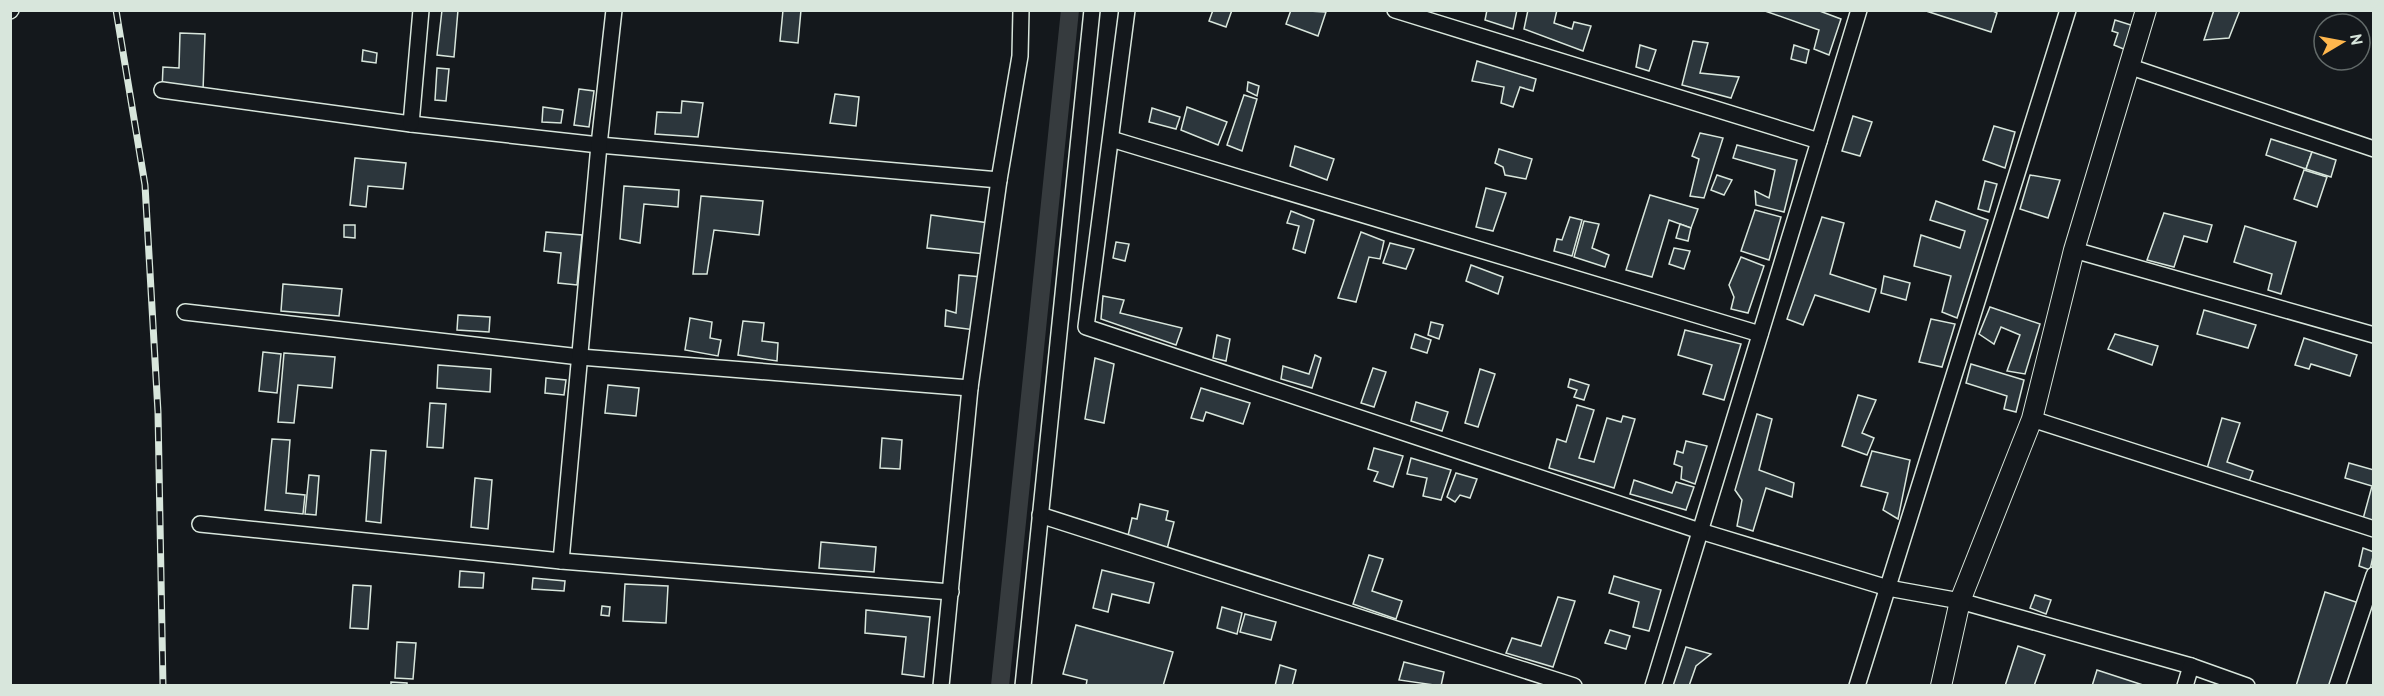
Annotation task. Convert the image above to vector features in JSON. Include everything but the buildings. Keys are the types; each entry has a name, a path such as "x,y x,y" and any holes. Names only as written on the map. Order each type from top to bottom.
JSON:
{"street":[{"path":"411,124 422,10"},
{"path":"561,561 599,145 614,10"},
{"path":"941,686 970,388 999,180 1020,56 1021,10"},
{"path":"1023,686 1092,10"},
{"path":"1126,10 1086,327 1700,531 1887,588 1960,602 2191,666 2247,686"},
{"path":"1395,10 1819,141"},
{"path":"1653,686 1859,10"},
{"path":"1941,686 1960,602 2032,419 2074,250 2146,10"},
{"path":"1857,686 2065,11"},
{"path":"2128,66 2373,149"},
{"path":"162,90 411,124 599,145 999,180"},
{"path":"1111,139 1760,334"},
{"path":"2074,250 2373,335"},
{"path":"185,312 580,357 970,388"},
{"path":"2032,419 2373,529"},
{"path":"1041,515 1574,686"},
{"path":"200,524 561,561 951,592"},
{"path":"2337,686 2373,575"},
{"path":"2185,686 2191,666"}],"waterway":[{"path":"1000,686 1070,10"}],"railway":[{"path":"116,10 145,185 158,412 163,686"}]}
